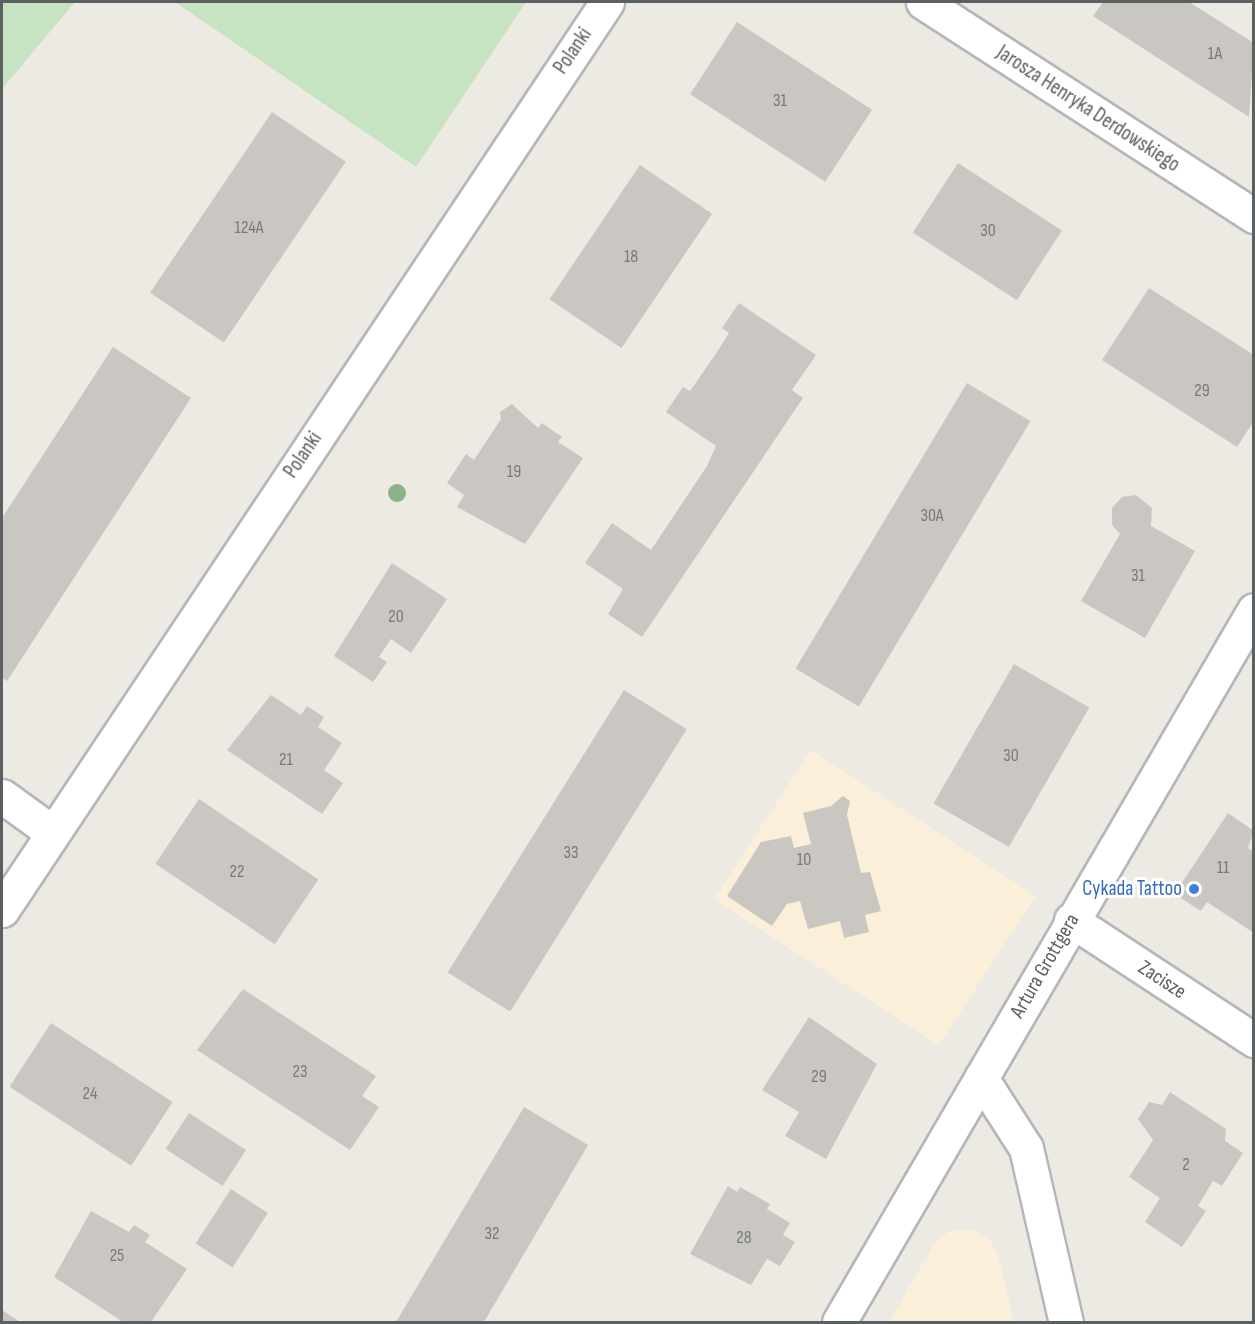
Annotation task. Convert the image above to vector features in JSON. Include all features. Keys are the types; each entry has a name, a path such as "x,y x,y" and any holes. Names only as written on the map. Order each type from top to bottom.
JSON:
{"street":[{"name":"Polanki","path":"2,910 607,2"},
{"name":"Jarosza Henryka Derdowskiego","path":"923,2 1254,216"},
{"name":"Artura Grottgera","path":"839,1323 1071,920 1254,610"},
{"path":"2,796 52,832"},
{"name":"Zacisze","path":"1071,920 1254,1040"},
{"path":"981,1078 1026,1148 1066,1323"}],"shaded area":[{"path":"811,750 1036,896 939,1045 714,899"},
{"path":"971,1229 989,1239 998,1255 1014,1322 889,1322 933,1246 949,1231"}],"green space":[{"path":"2,2 75,2 2,89"},
{"path":"175,2 526,2 416,167"}],"building":[{"path":"1103,2 1189,2 1254,43 1249,117 1093,16"},
{"path":"737,22 872,110 825,182 690,94"},
{"path":"272,112 346,162 224,342 150,293"},
{"path":"958,163 1062,231 1017,300 913,233"},
{"path":"640,165 712,214 622,348 549,299"},
{"path":"1149,288 1254,355 1254,421 1237,447 1102,360"},
{"path":"739,303 816,355 792,390 803,398 642,637 608,614 623,589 585,563 612,523 651,550 707,466 716,446 666,412 683,387 690,391 717,352 729,333 722,328"},
{"path":"113,347 191,398 7,681 2,678 2,518"},
{"path":"967,383 1030,421 859,707 795,668"},
{"path":"512,404 538,428 542,423 562,437 558,442 583,458 525,544 457,507 464,495 447,483 466,454 474,460 501,419 500,412"},
{"path":"1136,495 1152,508 1151,526 1195,551 1145,638 1081,601 1120,534 1112,525 1112,508 1122,497"},
{"path":"392,563 447,599 411,653 391,639 379,657 387,662 373,682 334,656"},
{"path":"1014,664 1089,708 1009,847 934,803"},
{"path":"624,690 687,729 510,1012 448,972"},
{"path":"271,695 301,715 307,706 324,717 318,727 342,743 324,770 343,783 322,814 227,750"},
{"path":"843,796 850,801 847,815 861,873 870,872 881,911 865,915 869,932 844,938 840,921 808,929 800,901 787,904 772,926 727,896 761,842 791,836 794,848 811,844 803,813 831,806"},
{"path":"199,799 318,880 275,944 155,864"},
{"path":"1228,813 1254,831 1248,848 1254,852 1254,933 1207,902 1201,911 1179,897 1186,888 1181,884"},
{"path":"243,989 376,1076 362,1096 379,1107 350,1150 197,1050"},
{"path":"809,1017 877,1064 826,1159 785,1136 799,1112 762,1090"},
{"path":"51,1023 173,1102 131,1166 10,1087"},
{"path":"1170,1092 1226,1129 1225,1141 1243,1153 1222,1186 1213,1181 1198,1206 1206,1211 1182,1247 1145,1222 1160,1198 1129,1177 1153,1140 1138,1119 1149,1102 1162,1105"},
{"path":"524,1107 588,1145 484,1322 396,1322"},
{"path":"189,1113 246,1150 223,1186 166,1149"},
{"path":"728,1186 737,1192 740,1187 770,1204 767,1209 790,1223 783,1235 795,1242 780,1266 767,1259 751,1285 690,1254"},
{"path":"231,1189 268,1213 232,1267 196,1244"},
{"path":"91,1211 129,1232 134,1225 150,1235 145,1242 187,1269 151,1322 123,1322 54,1277"},
{"path":"2,1310 20,1322 2,1322"}],"place":[{"name":"Cykada Tattoo","path":"1194,889"}]}
